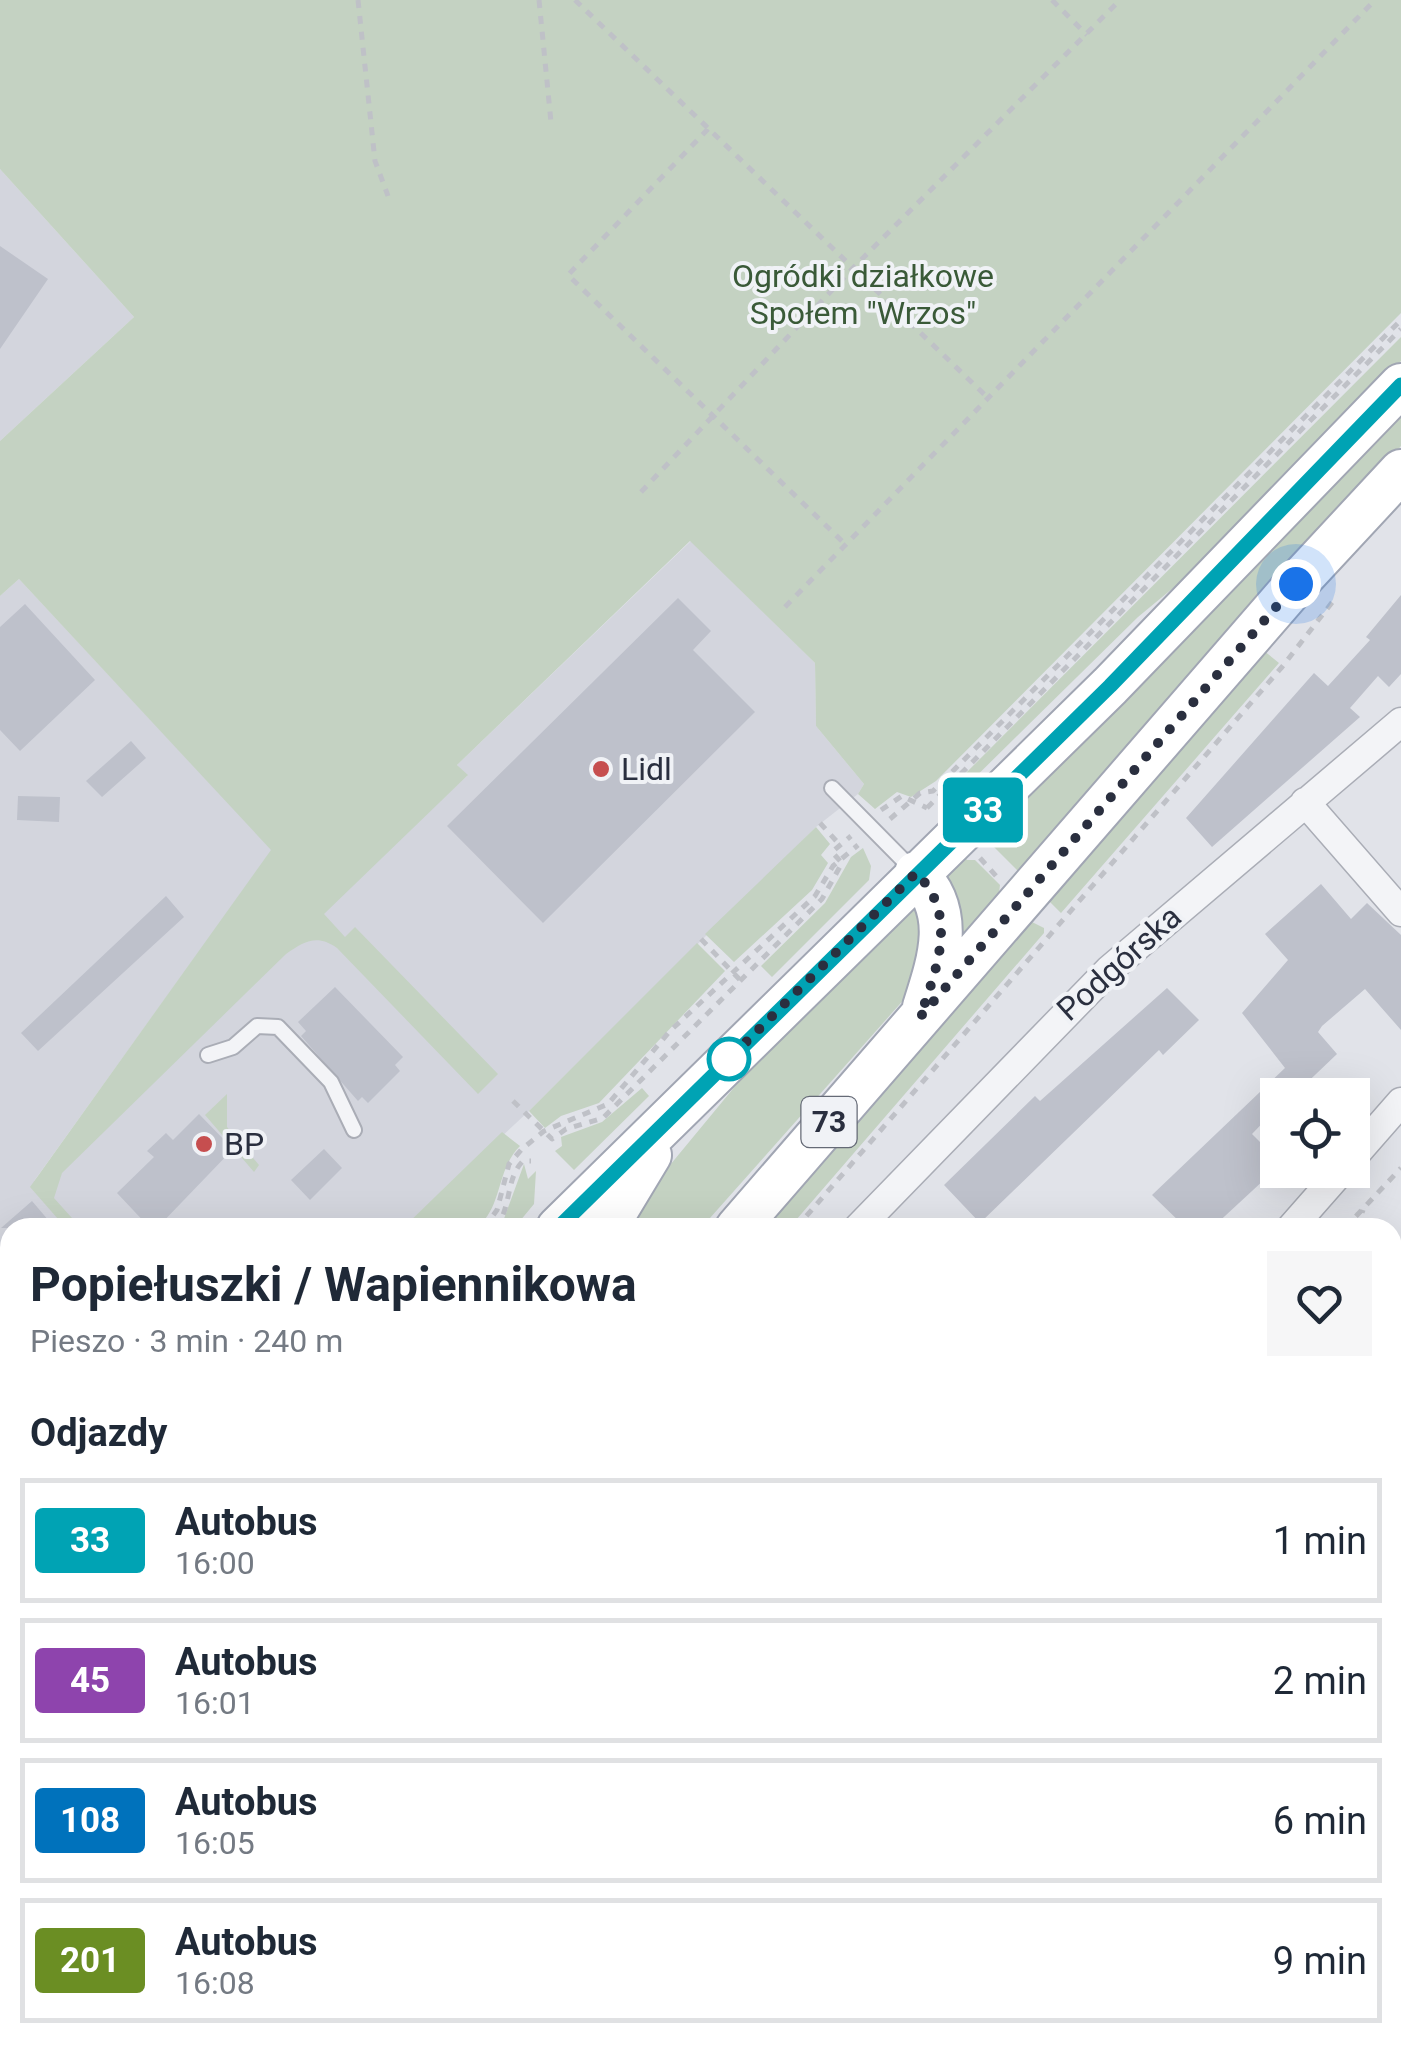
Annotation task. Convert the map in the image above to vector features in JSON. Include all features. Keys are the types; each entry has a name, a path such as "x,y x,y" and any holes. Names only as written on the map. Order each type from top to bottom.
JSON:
{"main road":[{"path":"568,1218 1110,686 1401,385"},
{"name":"73","path":"746,1218 1260,626 1401,471"},
{"path":"916,873 937,898 942,924 937,968 920,1017"},
{"path":"612,1218 672,1116"}],"street":[{"name":"Podgórska","path":"868,1218 1062,1014 1193,894 1401,722"},
{"path":"1305,802 1401,912"},
{"path":"1370,1137 1401,1102"},
{"path":"1300,1218 1326,1188"}],"lane":[{"path":"832,788 916,873"},
{"path":"208,1055 234,1047 257,1026 278,1027 331,1082 354,1130"}],"path":[{"path":"358,0 375,161 388,196"},
{"path":"539,0 551,122"},
{"path":"575,0 986,397"},
{"path":"1052,0 1088,35"},
{"path":"641,492 853,268 1120,0"},
{"path":"785,608 1375,0"},
{"path":"708,129 568,274 845,544"},
{"path":"878,812 896,796 926,808 935,794 1401,320"},
{"path":"935,794 1401,328"},
{"path":"805,1218 1060,918 1282,667 1342,589"},
{"path":"889,820 920,792 935,794 947,806"},
{"path":"820,823 840,845"},
{"path":"513,1101 544,1130 551,1142 566,1130 603,1118 822,899 842,863 832,852 854,834"},
{"path":"491,1218 509,1164 544,1130 602,1109 670,1032 815,896 838,860 860,844"},
{"path":"968,847 1001,881"},
{"path":"701,939 742,982"},
{"path":"501,1218 516,1168 523,1161 532,1162"},
{"path":"1354,1218 1401,1168"},
{"path":"1360,1218 1364,1207"}],"shaded area":[{"path":"0,169 134,317 0,441"},
{"path":"691,541 815,663 816,726 864,784 858,794 816,827 529,1111 414,1218 0,1218 0,596 19,579 272,850 34,1181 467,776 457,765"}],"green space":[{"name":"Ogródki działkowe Społem \"Wrzos\"","path":"0,0 1401,0 1401,313 936,781 911,797 897,792 875,809 858,794 864,784 816,726 815,663 690,541 457,765 468,775 324,914 345,937 355,927 498,1074 478,1094 337,948 317,940 305,943 286,954 62,1173 54,1198 72,1218 57,1218 30,1187 271,850 19,579 0,596 0,441 134,317 0,169"},
{"path":"1401,337 1401,361 1225,545 1138,617 950,802 943,796"},
{"path":"1401,415 1401,446 1025,878 981,834"},
{"path":"1263,650 1279,663 1061,913 1046,898"},
{"path":"816,827 830,844 821,855 828,863 812,890 734,962 705,934"},
{"path":"863,848 871,866 869,880 772,977 761,966 825,903 851,857"},
{"path":"962,853 967,860 975,860 1000,885 999,893 1006,900 960,952 939,877"},
{"path":"919,896 930,924 907,996 710,1218 626,1218 794,1015"},
{"path":"1028,920 1044,928 1044,933 798,1218 770,1218"},
{"path":"697,943 725,971 599,1103 561,1116 545,1128 529,1111"},
{"path":"642,1088 649,1096 574,1170 555,1151 562,1146 561,1137 602,1122"},
{"path":"227,1094 227,1127 259,1165 254,1172 205,1115"},
{"path":"502,1132 520,1146 512,1155 486,1218 413,1218"},
{"path":"524,1164 528,1179 536,1171 534,1204 522,1218 504,1218"}],"building":[{"path":"0,246 48,279 0,349"},
{"path":"1401,595 1401,674 1389,687 1378,676 1350,708 1360,717 1212,847 1186,818 1314,673 1328,686 1370,640 1366,637"},
{"name":"Lidl","path":"678,598 711,631 693,650 755,712 543,923 447,826"},
{"path":"25,604 95,680 20,751 0,730 0,627"},
{"path":"131,741 146,758 102,797 86,781"},
{"path":"18,796 60,797 59,822 17,820"},
{"path":"1321,884 1351,919 1367,903 1401,935 1401,1030 1365,989 1318,1032 1337,1054 1312,1078 1275,1078 1285,1068 1242,1013 1288,960 1265,934"},
{"path":"166,896 184,917 38,1051 21,1033"},
{"path":"335,987 403,1057 395,1065 400,1071 368,1103 362,1097 358,1101 301,1036 306,1031 298,1022"},
{"path":"1167,988 1199,1020 1163,1055 1159,1050 985,1218 975,1218 944,1185 1035,1096 1040,1101"},
{"path":"1260,1092 1260,1126 1252,1134 1260,1142 1260,1184 1223,1218 1176,1218 1152,1195"},
{"path":"199,1114 233,1149 167,1218 141,1218 117,1193 154,1157 147,1151 166,1133 173,1140"},
{"name":"BP","path":"324,1149 342,1168 310,1200 291,1180"},
{"path":"32,1201 46,1218 12,1218"}],"bus line":[{"name":"33","path":"568,1218 1110,686 1401,385"}],"place":[{"name":"Lidl","path":"601,769"},
{"name":"BP","path":"204,1144"}],"route":[{"path":"729,1059 725,1063 916,873 937,898 942,924 937,968 920,1017 1023,903 1296,584"}]}
